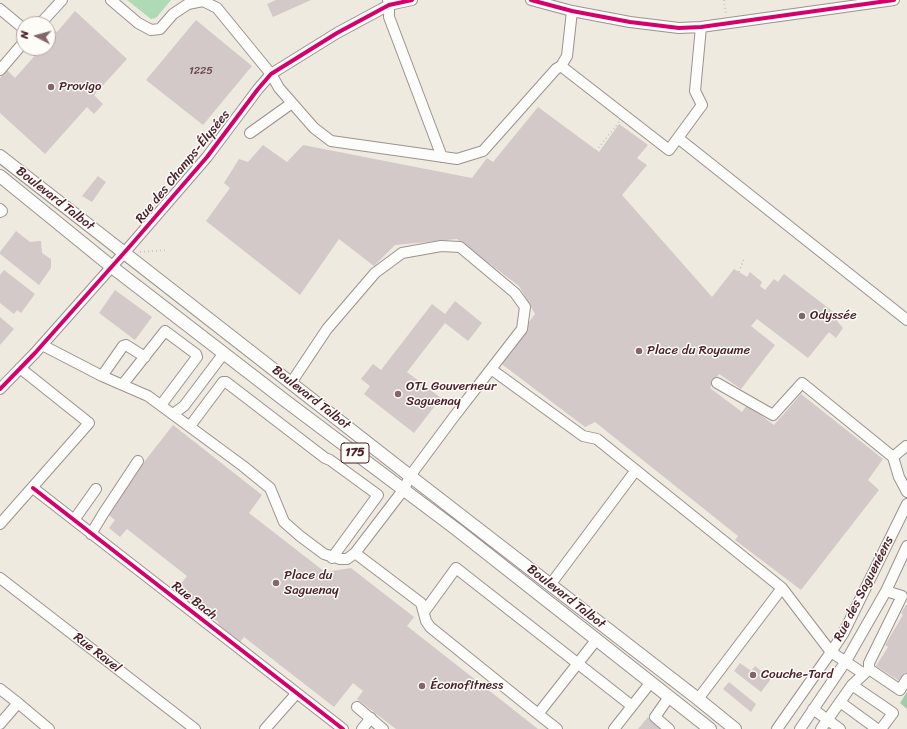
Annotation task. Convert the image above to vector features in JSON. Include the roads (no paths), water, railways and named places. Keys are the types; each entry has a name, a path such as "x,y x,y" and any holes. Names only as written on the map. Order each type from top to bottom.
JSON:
{"main road":[{"name":"Boulevard Talbot","path":"0,156 735,729"},
{"name":"Boulevard Talbot","path":"0,176 112,267 289,404 456,529 710,729"}],"street":[{"path":"47,16 62,0"},
{"path":"111,0 138,23 150,30 160,28 173,14 188,4 203,1 217,8 271,74 279,88 314,128 331,141 457,159 483,151 556,69 562,66 568,56 572,11"},
{"name":"Rue des Champs-Élysées","path":"0,389 112,267 207,157 271,74 389,2 412,0"},
{"path":"531,0 572,11 630,22 679,28 701,28 726,23 894,0"},
{"path":"389,2 389,17 442,157"},
{"path":"0,9 16,22"},
{"path":"562,66 669,150 702,105 695,91 701,28"},
{"path":"0,70 16,51"},
{"path":"250,133 292,103"},
{"path":"678,138 907,320"},
{"path":"0,209 2,211 0,212"},
{"path":"42,345 102,376 148,396 161,405 270,488 284,522 300,536 324,554 332,558 347,559 355,553 404,489 410,476 522,330 525,307 515,293 460,247 441,246 402,253 375,273 327,329 290,383"},
{"path":"123,384 165,331 196,354 197,357 161,405"},
{"path":"102,376 123,346 126,345 145,357"},
{"path":"173,414 184,406 224,353"},
{"path":"0,524 89,424 20,368"},
{"path":"491,369 583,436 597,439 782,588 831,652"},
{"path":"190,426 223,382 226,382 325,458 330,460 378,495 332,558"},
{"path":"717,383 774,415 802,383 894,457 899,477 907,492"},
{"path":"894,457 907,446"},
{"path":"91,534 138,461"},
{"path":"550,585 636,470"},
{"name":"Rue Bach","path":"33,488 296,694 343,729"},
{"path":"74,520 96,489"},
{"name":"Rue des Saguenéens","path":"777,729 843,634 907,504"},
{"name":"Rue des Saguenéens","path":"800,729 846,661 886,591 907,546"},
{"path":"355,553 421,603 426,621 430,627 557,729"},
{"path":"424,612 456,568 632,706"},
{"name":"Rue Ravel","path":"0,578 195,729"},
{"path":"698,699 782,588"},
{"path":"820,729 852,685 866,672 869,663 905,594 886,591"},
{"path":"538,714 597,639"},
{"name":"Rue des Saguenéens","path":"831,652 846,661"},
{"path":"846,661 900,690 907,679"},
{"path":"614,729 650,682"},
{"path":"852,685 893,713 881,729"},
{"path":"0,689 18,702 49,729"},
{"path":"265,729 296,694"},
{"path":"669,697 655,717 669,729"},
{"path":"0,724 18,702"},
{"path":"840,702 877,729"},
{"path":"357,707 383,729"},
{"path":"813,709 840,729"},
{"path":"362,729 370,718"}],"place":[{"name":"Provigo","path":"51,87"},
{"name":"Odyssée","path":"802,316"},
{"name":"Place du Royaume","path":"639,351"},
{"name":"OTL Gouverneur Saguenay","path":"398,394"},
{"name":"Place du Saguenay","path":"276,583"},
{"name":"Couche-Tard","path":"753,675"},
{"name":"Éconofitness","path":"422,686"}]}
